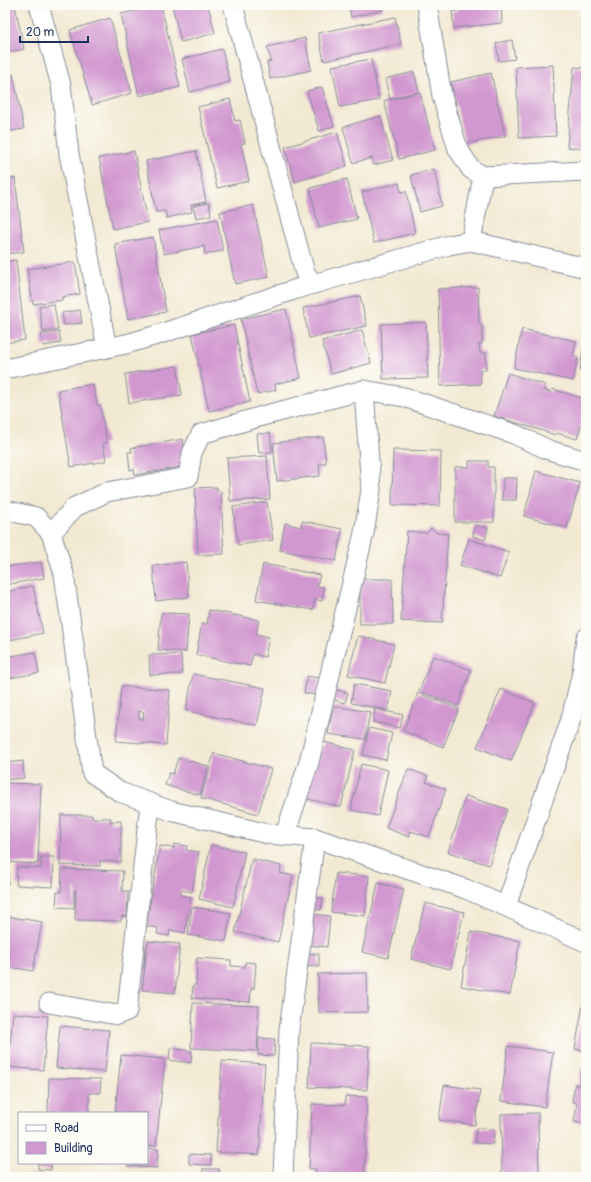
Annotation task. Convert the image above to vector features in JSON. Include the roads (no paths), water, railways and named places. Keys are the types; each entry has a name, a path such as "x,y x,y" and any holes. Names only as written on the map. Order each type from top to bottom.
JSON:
{"street":[{"path":"39,5 61,85 69,154 107,348"},
{"path":"233,5 307,281"},
{"path":"427,5 442,96 458,149 471,169 484,176 586,171"},
{"path":"471,241 484,176"},
{"path":"5,369 107,348 157,335 307,281 449,245 471,241 586,268"},
{"path":"51,533 75,507 107,492 188,477 192,453 202,434 266,415 364,390 404,397 514,434 549,450 586,461"},
{"path":"285,835 311,755 364,533 371,490 364,390"},
{"path":"5,510 36,517 51,533 64,574 92,773 120,792 171,811 268,834 315,838 466,889 586,942"},
{"path":"506,906 580,709 586,638"},
{"path":"49,1003 117,1015 127,1010 150,803"},
{"path":"283,1177 289,1030 315,838"}]}
